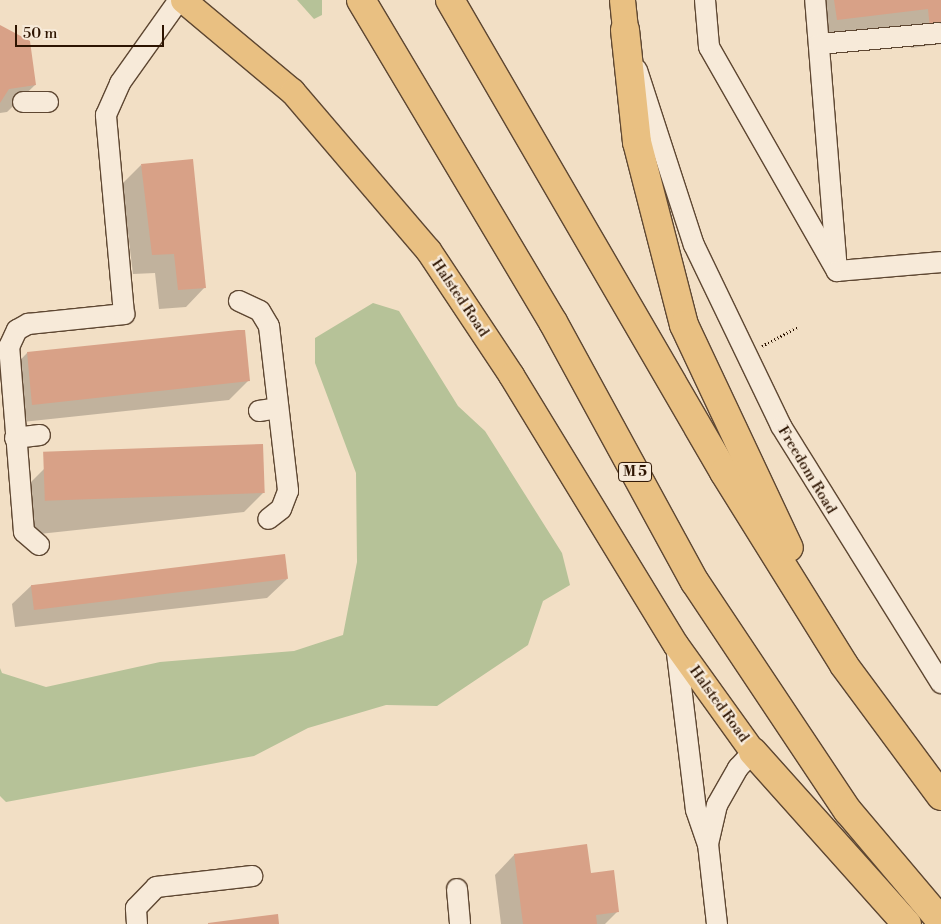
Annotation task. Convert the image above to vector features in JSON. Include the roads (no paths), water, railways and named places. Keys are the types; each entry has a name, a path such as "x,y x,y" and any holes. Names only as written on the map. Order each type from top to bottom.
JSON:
{"highway":[{"name":"M 5","path":"361,0 553,322 695,582 848,811 941,921"},
{"path":"450,0 724,472 844,665 941,796"},
{"path":"625,30 637,142 684,324 844,665"},
{"path":"753,752 907,924"}],"main road":[{"name":"Halsted Road","path":"183,0 292,91 428,250 511,375 676,645 753,752"},
{"path":"622,0 625,30"}],"street":[{"path":"39,545 24,532 8,370 9,347 17,330 28,324 124,314 106,115 120,83 179,0"},
{"path":"705,0 709,47 837,271"},
{"path":"815,0 837,271"},
{"name":"Freedom Road","path":"625,30 694,245 746,355 781,426 941,683"},
{"path":"819,44 941,33"},
{"path":"23,102 48,102"},
{"path":"837,271 941,262"},
{"path":"239,301 260,312 269,326 269,409 288,491 281,509 268,518"},
{"path":"14,438 40,435"},
{"name":"Halsted Road","path":"676,645 696,810 708,844 717,924"},
{"name":"Halsted Road","path":"708,844 717,805 738,768 753,752"},
{"path":"137,924 136,908 156,887 252,876"},
{"path":"457,889 460,924"}]}
